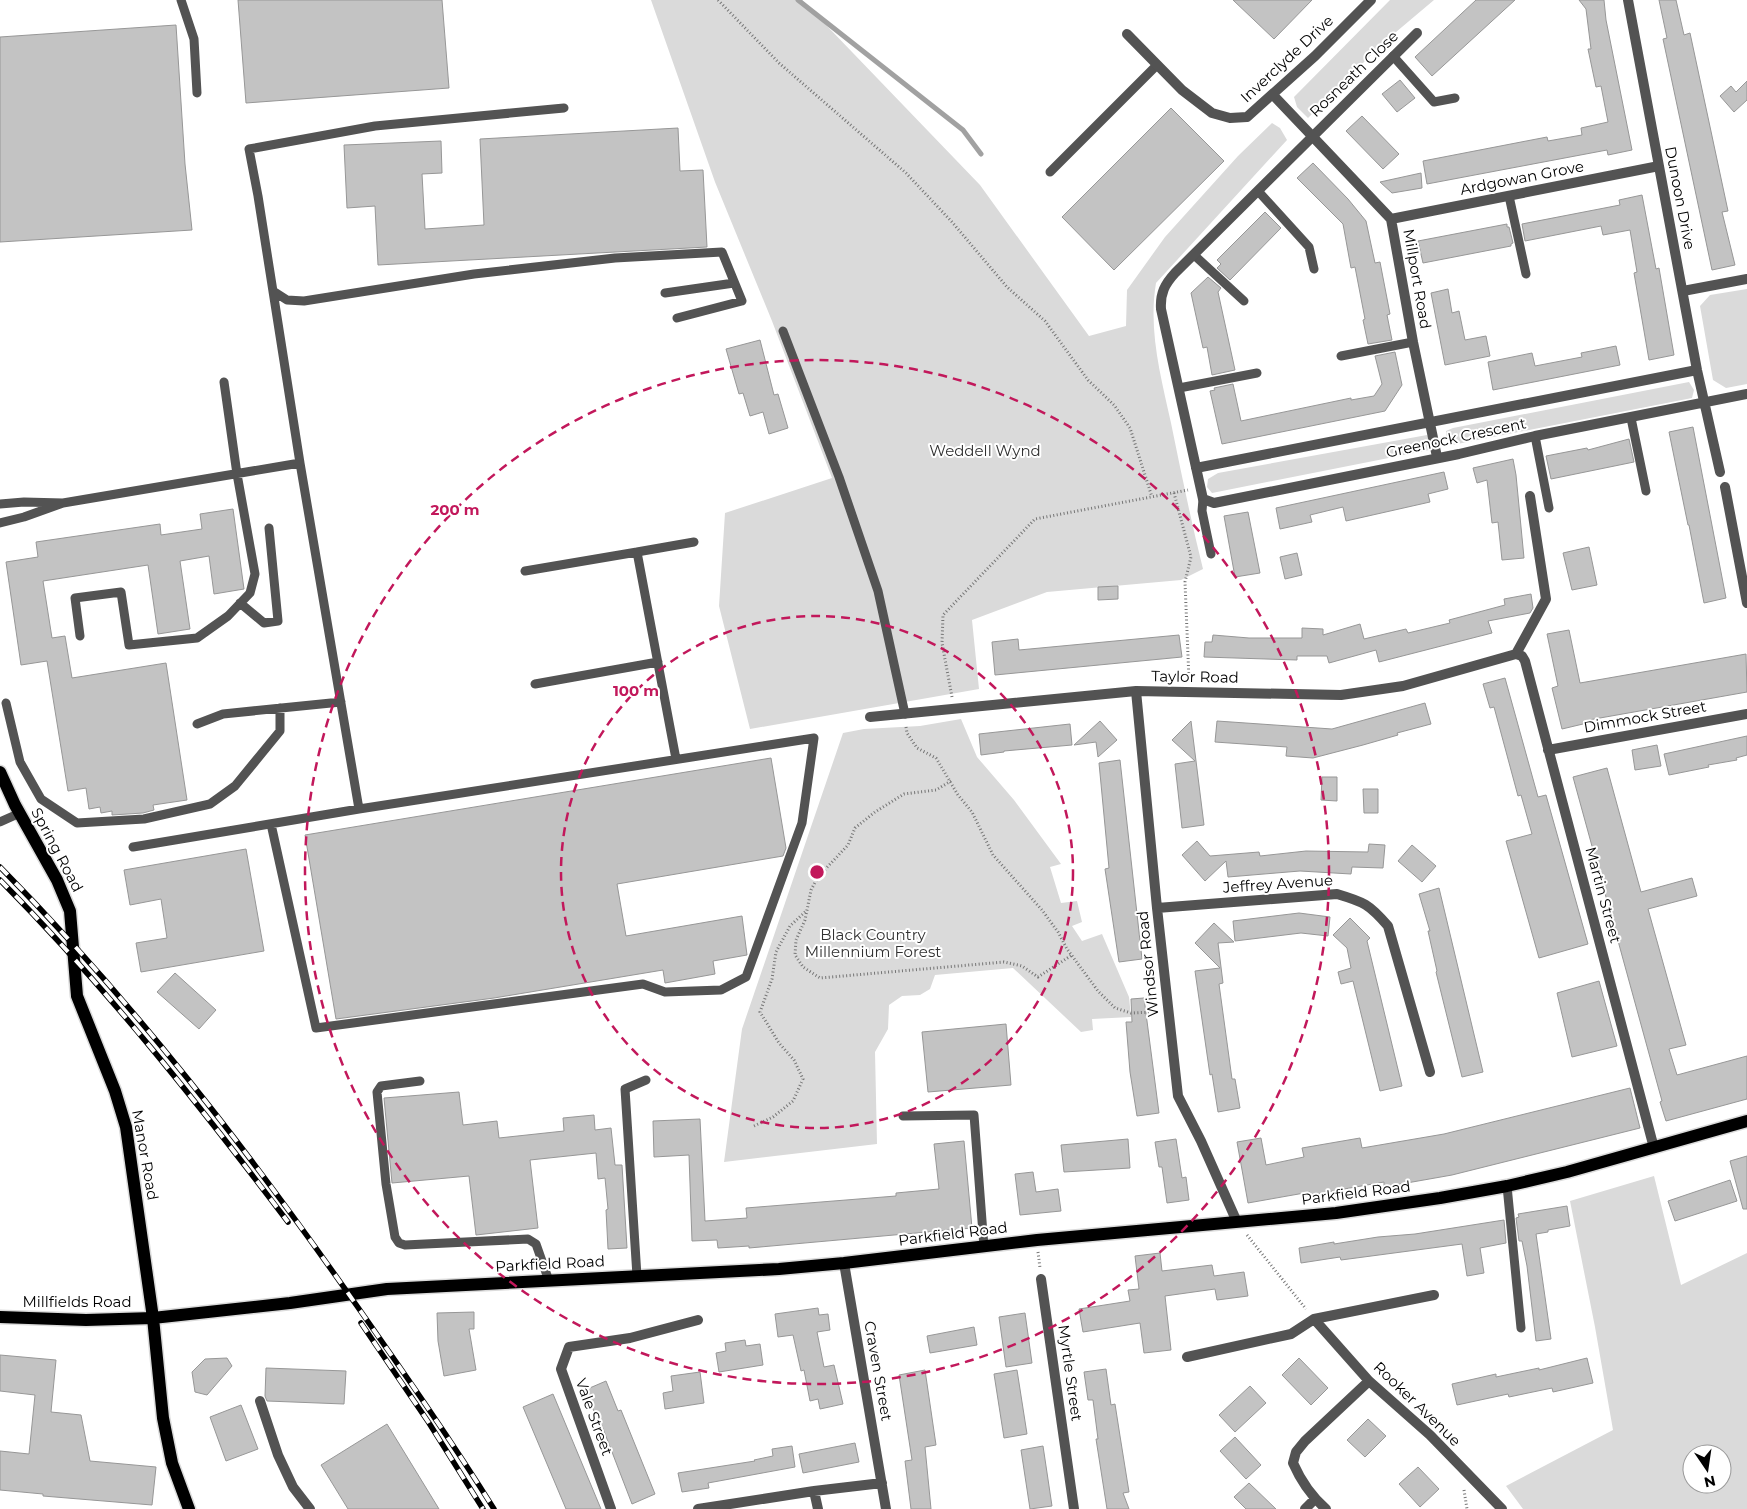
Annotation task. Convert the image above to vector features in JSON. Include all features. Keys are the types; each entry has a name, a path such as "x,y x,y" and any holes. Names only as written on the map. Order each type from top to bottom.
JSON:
{"main road":[{"name":"Spring Road","path":"0,772 20,813 58,880 70,911 76,976"},
{"name":"Manor Road","path":"76,976 77,996 115,1091 126,1128 153,1318 164,1418 172,1463 188,1509"},
{"name":"Parkfield Road","path":"153,1318 290,1303 387,1289 779,1269 1037,1240 1336,1213 1507,1186 1567,1172 1747,1121"},
{"name":"Millfields Road","path":"0,1317 86,1320 153,1318"}],"street":[{"name":"Inverclyde Drive","path":"1127,34 1182,90 1212,113 1230,118 1247,117 1315,56 1371,0"},
{"name":"Dunoon Drive","path":"1628,0 1697,370 1720,472"},
{"name":"Rosneath Close","path":"1311,136 1417,33"},
{"name":"Millport Road","path":"1273,94 1391,219 1413,342 1437,457"},
{"path":"1203,499 1161,309 1161,296 1168,282 1311,136"},
{"name":"Ardgowan Grove","path":"1391,219 1659,166"},
{"path":"1683,291 1747,279"},
{"name":"Greenock Crescent","path":"1196,468 1697,370"},
{"name":"Greenock Crescent","path":"1203,499 1214,503 1747,394"},
{"path":"1725,487 1747,603"},
{"path":"1516,654 1546,599 1530,496"},
{"name":"Taylor Road","path":"870,717 1136,691 1341,694 1403,686 1516,654"},
{"name":"Martin Street","path":"1516,654 1522,656 1525,662 1654,1148"},
{"name":"Windsor Road","path":"1136,691 1178,1096 1201,1142 1236,1222"},
{"name":"Dimmock Street","path":"1548,750 1747,714"},
{"name":"Jeffrey Avenue","path":"1157,908 1337,894 1359,900 1372,908 1388,926 1430,1072"},
{"name":"Craven Street","path":"844,1263 886,1509"},
{"name":"Myrtle Street","path":"1041,1279 1074,1509"},
{"path":"1187,1357 1291,1334 1314,1319 1434,1296"},
{"name":"Rooker Avenue","path":"1314,1319 1370,1381 1430,1435 1502,1509"},
{"name":"Vale Street","path":"611,1509 561,1370 569,1347 630,1338 698,1320"},
{"path":"1326,1509 1314,1499 1300,1478 1293,1463 1296,1452 1305,1441 1370,1381"},
{"path":"260,1401 278,1455 293,1487 310,1509"},
{"path":"698,1509 814,1490 882,1483"},
{"path":"814,1490 818,1509"},
{"path":"1305,1509 1314,1499"}],"lane":[{"path":"181,0 194,39 197,93"},
{"path":"1393,56 1434,102 1455,98"},
{"path":"1050,172 1157,64"},
{"path":"360,809 300,464 249,150 375,126 564,108"},
{"path":"1258,191 1309,247 1314,269"},
{"path":"1509,196 1526,274"},
{"path":"273,291 287,300 304,301 474,274 615,258 722,252 742,301 677,318"},
{"path":"1194,255 1244,301"},
{"path":"665,293 734,283"},
{"path":"783,331 839,477 878,591 906,714"},
{"path":"1341,356 1413,342"},
{"path":"1179,388 1258,372"},
{"path":"80,636 75,598 121,592 129,645 197,638 228,616 250,593 255,574 237,474 224,382"},
{"path":"1631,418 1646,491"},
{"path":"1535,436 1549,508"},
{"path":"0,523 24,517 62,503 300,464"},
{"path":"1203,499 1202,511 1211,554"},
{"path":"0,504 24,502 62,503"},
{"path":"240,603 264,623 278,621 269,528"},
{"path":"525,571 694,542"},
{"path":"637,552 676,759"},
{"path":"535,684 658,662"},
{"path":"197,724 223,714 341,702"},
{"path":"6,703 20,762 41,799 77,823 144,819 210,804 235,786 280,731 280,708"},
{"path":"133,847 360,809 814,738 802,823 746,977 720,990 666,992 643,984 316,1028 271,824"},
{"path":"0,822 20,813"},
{"path":"637,1276 625,1089 646,1080"},
{"path":"420,1081 382,1086 377,1092 386,1184 395,1237 399,1243 405,1245 528,1239 536,1244 549,1281"},
{"path":"903,1116 974,1115 984,1247"},
{"path":"1507,1186 1521,1328"}],"path":[{"path":"718,0 779,63 906,173 952,222 1007,287 1045,322 1088,380 1114,405 1130,428 1152,497"},
{"path":"954,709 942,643 943,614 1035,519 1200,488"},
{"path":"1174,493 1191,557 1185,582 1190,692"},
{"path":"906,714 907,733 917,748 936,758 958,795 972,812 993,855 1042,910 1098,991 1115,1008 1131,1013 1168,1011"},
{"path":"950,781 936,790 904,794 875,812 855,828 848,845 818,878 811,890 805,920 796,940 795,955 803,967 820,978 1004,962 1022,966 1038,977 1072,955"},
{"path":"754,1126 774,1117 793,1101 803,1079 794,1060 779,1043 760,1012 772,979 776,952 790,926 807,911"},
{"path":"1236,1222 1314,1319"},
{"path":"1037,1240 1041,1279"}],"green space":[{"name":"Weddell Wynd","path":"651,0 802,0 980,185 1089,336 1126,326 1127,290 1165,237 1238,156 1272,123 1280,128 1287,140 1156,283 1154,318 1157,353 1203,569 1181,580 1047,592 972,620 979,689 750,729 719,606 725,513 832,478 772,321 715,182"},
{"path":"1390,0 1434,0 1383,43 1308,118 1297,107 1294,97"},
{"path":"1747,289 1747,384 1726,388 1713,380 1700,306 1710,295"},
{"path":"1689,382 1694,390 1692,398 1452,445 1446,440 1446,431 1453,428"},
{"path":"1427,435 1431,440 1429,450 1212,493 1207,487 1208,479 1218,473"},
{"name":"Black Country Millennium Forest","path":"961,719 977,757 1014,800 1061,864 1050,867 1061,903 1077,901 1082,922 1072,926 1082,941 1102,934 1129,997 1131,1017 1092,1019 1093,1030 1081,1032 1013,968 935,975 930,989 920,995 902,996 889,1005 888,1029 875,1052 877,1144 724,1162 742,1029 843,733 864,729 920,726"},
{"path":"1654,1176 1681,1285 1747,1253 1747,1509 1523,1509 1506,1486 1613,1430 1570,1201"}],"building":[{"path":"238,0 442,0 449,88 246,103"},
{"path":"1233,0 1312,0 1274,39"},
{"path":"1476,0 1515,0 1432,76 1415,57"},
{"path":"1579,0 1604,0 1606,20 1632,150 1608,155 1607,150 1427,184 1423,161 1547,137 1548,141 1582,135 1581,128 1608,122 1601,86 1596,87 1588,49 1591,49 1586,9"},
{"path":"1659,0 1676,0 1684,35 1690,33 1728,211 1722,212 1735,265 1712,270 1663,39 1667,38"},
{"path":"176,25 185,164 192,230 0,242 0,37"},
{"path":"1400,80 1415,98 1397,112 1382,94"},
{"path":"1747,81 1747,100 1734,112 1720,96 1731,86 1736,92"},
{"path":"1171,108 1224,161 1114,270 1062,217"},
{"path":"1362,116 1399,154 1383,169 1346,131"},
{"path":"678,128 680,171 703,170 707,247 378,265 375,206 347,208 344,145 441,141 442,173 422,174 425,229 484,225 480,139"},
{"path":"1313,163 1348,199 1366,221 1375,263 1380,262 1390,314 1387,315 1392,340 1368,344 1355,267 1351,268 1343,224 1297,178"},
{"path":"1421,173 1422,188 1392,193 1380,182"},
{"path":"1642,195 1656,269 1659,268 1674,355 1649,360 1634,273 1637,272 1630,230 1603,235 1601,226 1525,241 1522,224 1620,205 1619,200"},
{"path":"1265,212 1281,228 1230,280 1217,268 1221,264 1217,260"},
{"path":"1507,224 1513,243 1511,246 1423,263 1418,241"},
{"path":"1208,277 1221,288 1218,292 1235,370 1212,375 1207,347 1203,348 1191,293"},
{"path":"1448,289 1452,313 1459,311 1465,340 1486,336 1490,356 1445,365 1431,293"},
{"path":"760,340 774,395 778,394 788,428 769,434 763,412 750,416 743,393 739,394 726,349"},
{"path":"1616,346 1620,365 1493,390 1488,362 1532,353 1535,366 1582,357 1581,353"},
{"path":"1395,352 1402,385 1385,411 1222,444 1210,391 1215,390 1214,388 1233,384 1241,421 1351,398 1351,400 1374,396 1382,384 1375,356"},
{"path":"1693,427 1726,598 1704,603 1669,432"},
{"path":"1629,439 1634,462 1551,479 1546,456 1587,448 1588,450"},
{"path":"1513,459 1524,558 1502,560 1498,522 1492,523 1487,480 1477,483 1473,468"},
{"path":"1444,472 1448,489 1428,494 1430,502 1346,521 1343,507 1310,515 1312,522 1280,529 1276,508"},
{"path":"233,509 244,589 214,594 209,556 180,561 190,629 158,634 148,565 43,581 52,638 65,636 72,678 166,663 187,800 153,805 154,810 143,813 112,815 112,811 101,813 100,807 89,809 86,788 68,791 47,661 21,665 6,562 38,557 36,542 160,524 161,535 202,529 200,514"},
{"path":"1248,512 1260,573 1235,577 1224,516"},
{"path":"1589,547 1597,585 1572,590 1563,553"},
{"path":"1297,553 1302,575 1285,579 1280,557"},
{"path":"1118,586 1118,599 1098,600 1098,587"},
{"path":"1531,594 1533,608 1530,613 1488,621 1492,633 1379,662 1376,650 1329,663 1327,656 1297,656 1297,660 1204,657 1205,642 1212,642 1213,635 1249,638 1302,638 1302,628 1323,629 1323,635 1360,624 1364,639 1406,629 1408,633 1450,623 1449,620 1505,605 1504,599"},
{"path":"1569,630 1580,683 1746,654 1747,692 1583,721 1583,724 1562,729 1552,688 1558,686 1547,634"},
{"path":"1179,635 1182,657 995,675 992,642 1018,639 1019,650"},
{"path":"1505,678 1538,797 1546,795 1588,944 1539,958 1506,841 1532,834 1521,795 1518,796 1494,707 1490,708 1483,684"},
{"path":"1425,703 1431,724 1313,758 1286,756 1287,747 1215,742 1217,721 1332,729"},
{"path":"1100,721 1117,740 1098,757 1096,742 1074,745"},
{"path":"1191,721 1204,825 1182,828 1175,764 1195,761 1172,740"},
{"path":"1070,724 1072,745 981,755 979,734"},
{"path":"1747,736 1747,755 1736,758 1737,760 1669,775 1664,754"},
{"path":"1657,745 1661,766 1635,770 1632,750"},
{"path":"771,758 786,848 783,856 617,884 626,936 742,916 747,955 713,961 715,974 665,983 663,970 494,998 336,1019 305,835"},
{"path":"1120,760 1142,959 1119,962 1105,869 1109,868 1099,763"},
{"path":"1607,768 1641,892 1692,878 1697,896 1648,909 1686,1045 1669,1049 1677,1075 1747,1056 1747,1099 1666,1121 1573,777"},
{"path":"1322,777 1337,777 1337,801 1321,800"},
{"path":"1363,789 1378,789 1378,813 1364,813"},
{"path":"1197,841 1210,856 1259,852 1260,856 1306,851 1368,852 1369,844 1385,845 1383,868 1352,867 1351,874 1300,871 1228,877 1226,861 1205,881 1182,855"},
{"path":"1412,845 1436,866 1422,882 1398,861"},
{"path":"246,849 264,951 141,972 136,943 167,938 161,899 130,905 124,870"},
{"path":"1439,888 1483,1072 1462,1077 1436,972 1428,931 1430,931 1419,894"},
{"path":"1299,913 1330,917 1328,936 1301,933 1235,941 1233,921"},
{"path":"1350,918 1370,938 1367,941 1402,1086 1380,1091 1353,981 1341,984 1338,972 1351,968 1347,948 1333,935"},
{"path":"1214,923 1234,942 1218,943 1223,983 1219,984 1232,1079 1235,1079 1240,1108 1218,1112 1212,1074 1210,1075 1195,971 1220,968 1195,943"},
{"path":"175,973 216,1010 199,1029 157,992"},
{"path":"1599,981 1617,1046 1572,1057 1557,993"},
{"path":"1144,998 1159,1113 1137,1116 1130,1072 1126,1022 1132,1022 1131,999"},
{"path":"1006,1024 1011,1085 928,1092 922,1032"},
{"path":"1630,1088 1640,1128 1452,1175 1384,1187 1384,1182 1310,1195 1310,1192 1248,1203 1237,1142 1261,1138 1266,1165 1304,1157 1302,1148 1360,1138 1362,1148 1444,1134"},
{"path":"459,1092 463,1125 497,1121 499,1138 564,1131 563,1118 594,1115 595,1130 611,1128 615,1165 622,1165 627,1248 608,1249 606,1210 608,1209 605,1178 598,1179 596,1153 530,1160 538,1228 476,1235 469,1176 392,1183 384,1098"},
{"path":"700,1119 705,1221 747,1218 746,1208 896,1196 896,1193 939,1189 934,1144 964,1141 972,1228 749,1248 749,1246 718,1248 717,1240 692,1241 689,1155 654,1157 653,1121"},
{"path":"1128,1139 1130,1168 1064,1172 1061,1145"},
{"path":"1176,1139 1182,1178 1186,1177 1189,1200 1167,1203 1162,1167 1159,1167 1155,1142"},
{"path":"1747,1156 1747,1209 1743,1209 1730,1161"},
{"path":"1033,1172 1036,1192 1058,1189 1061,1211 1020,1215 1015,1174"},
{"path":"1730,1180 1737,1201 1675,1221 1668,1201"},
{"path":"1567,1206 1570,1226 1536,1234 1551,1339 1536,1341 1527,1266 1522,1241 1519,1241 1516,1218 1519,1217 1518,1214"},
{"path":"1504,1220 1506,1243 1480,1248 1484,1273 1467,1276 1462,1244 1341,1260 1340,1257 1301,1263 1299,1248 1334,1242 1334,1244 1378,1237 1415,1234"},
{"path":"1160,1253 1162,1271 1212,1265 1214,1276 1244,1272 1248,1296 1217,1300 1215,1289 1165,1296 1171,1350 1144,1353 1140,1323 1083,1332 1079,1309 1130,1301 1128,1290 1139,1289 1135,1256"},
{"path":"818,1308 819,1315 828,1314 830,1330 817,1332 824,1367 834,1365 843,1404 820,1409 818,1399 810,1401 804,1370 801,1371 793,1335 778,1337 775,1314"},
{"path":"474,1312 474,1329 469,1329 476,1370 444,1376 438,1341 437,1313"},
{"path":"1025,1313 1032,1363 1006,1367 999,1317"},
{"path":"974,1327 977,1345 930,1353 927,1336"},
{"path":"745,1340 746,1346 760,1344 763,1365 719,1372 716,1353 726,1351 725,1343"},
{"path":"0,1355 56,1360 51,1412 81,1415 90,1461 156,1467 152,1505 43,1496 43,1494 0,1490 0,1451 29,1454 35,1395 0,1391"},
{"path":"227,1358 232,1366 207,1395 195,1392 192,1372 205,1359"},
{"path":"1299,1358 1328,1388 1311,1405 1282,1375"},
{"path":"1587,1358 1593,1383 1553,1392 1552,1388 1509,1397 1508,1394 1457,1405 1452,1384 1496,1374 1496,1377 1539,1368 1539,1370"},
{"path":"266,1368 346,1371 344,1404 267,1401 265,1396"},
{"path":"1106,1369 1111,1405 1115,1404 1129,1492 1123,1493 1129,1509 1107,1509 1096,1439 1098,1439 1093,1400 1088,1400 1084,1372"},
{"path":"925,1370 936,1445 925,1447 931,1509 911,1509 905,1461 912,1460 899,1375"},
{"path":"1017,1370 1027,1434 1004,1438 994,1374"},
{"path":"700,1372 704,1403 665,1409 663,1393 673,1391 671,1376"},
{"path":"606,1381 618,1411 621,1410 655,1494 632,1504 597,1413 595,1414 585,1390"},
{"path":"1250,1386 1266,1403 1235,1432 1219,1415"},
{"path":"553,1394 601,1509 566,1509 523,1407"},
{"path":"241,1405 258,1449 226,1461 210,1417"},
{"path":"1368,1419 1386,1436 1365,1457 1347,1440"},
{"path":"387,1424 439,1509 348,1509 321,1465"},
{"path":"1235,1437 1261,1465 1246,1479 1220,1451"},
{"path":"855,1443 859,1462 803,1473 799,1454"},
{"path":"792,1446 795,1467 708,1483 709,1488 682,1492 678,1473 755,1461 773,1456 772,1449"},
{"path":"1043,1446 1052,1506 1030,1509 1021,1450"},
{"path":"1418,1467 1439,1489 1420,1507 1399,1484"},
{"path":"1249,1483 1276,1509 1246,1509 1234,1497"}],"waterway":[{"path":"798,0 963,130 981,154"}],"railway":[{"path":"0,867 97,971 188,1079 231,1134 375,1331 494,1509"},
{"path":"0,880 114,1003 220,1133 288,1222"},
{"path":"361,1323 429,1423 483,1509"}]}
